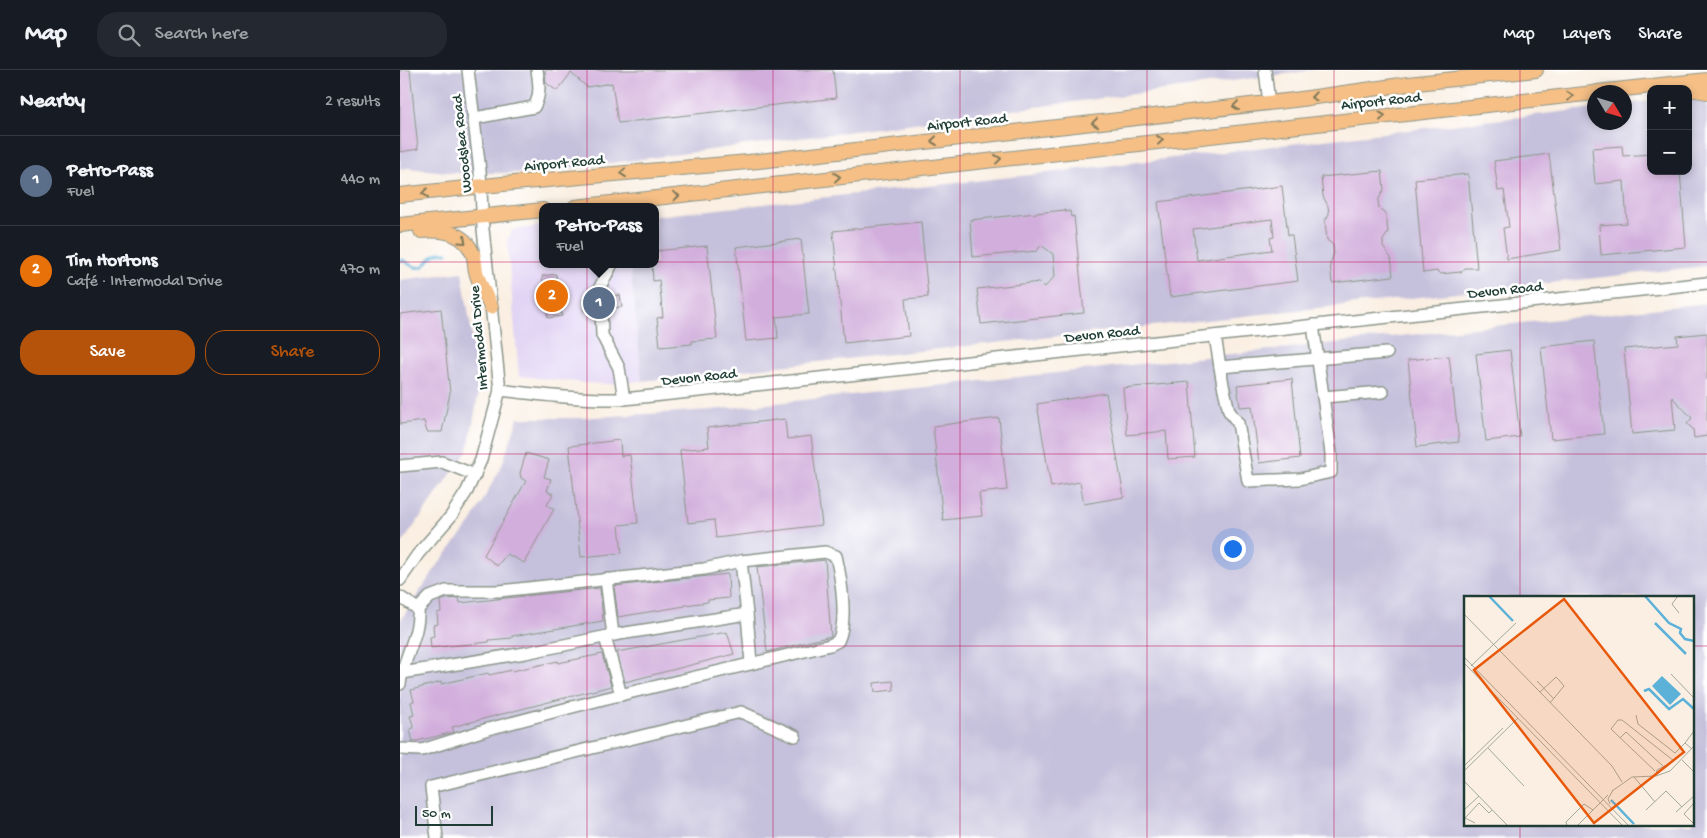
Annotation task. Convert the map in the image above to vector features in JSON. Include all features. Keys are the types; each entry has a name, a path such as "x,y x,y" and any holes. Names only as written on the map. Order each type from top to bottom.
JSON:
{"main road":[{"name":"Airport Road","path":"400,196 481,186 759,161 1269,103 1536,70"},
{"name":"Airport Road","path":"1674,85 1707,80"},
{"name":"Airport Road","path":"1632,90 1647,89"},
{"path":"1692,90 1707,92"},
{"name":"Airport Road","path":"630,203 1156,141 1587,94"},
{"path":"400,225 539,210"},
{"path":"400,233 443,230 454,234 463,241 472,251 476,272 491,308"}],"street":[{"name":"Woodslea Road","path":"468,70 475,118 482,216"},
{"path":"475,118 534,107 539,93 537,70"},
{"path":"1265,70 1269,103"},
{"name":"Intermodal Drive","path":"400,580 418,554 451,516 468,491 481,460 500,390 482,216"},
{"path":"600,297 600,287 610,268"},
{"name":"Devon Road","path":"500,390 572,398 624,399 1707,283"},
{"path":"601,309 602,335 619,368 624,399"},
{"path":"1215,336 1229,411 1238,423 1248,481 1300,479 1331,472 1331,454 1313,325"},
{"path":"1220,367 1387,353"},
{"path":"1323,397 1383,392"},
{"path":"400,466 442,462 475,475"},
{"path":"400,749 422,750 488,729 751,663 774,659 838,641 842,634 842,604 836,556 817,552 741,561 704,568 499,591 446,591 430,597 418,608"},
{"path":"741,561 751,663"},
{"path":"606,579 609,636 621,695"},
{"path":"400,597 418,608"},
{"path":"418,608 419,620 401,679 609,636 747,614"},
{"path":"437,838 431,787 741,712 795,736"}],"shaded area":[{"path":"400,70 1315,70 597,165 518,173 455,173 408,168 400,169"},
{"path":"1692,98 1707,103 1707,266 642,381 630,268 659,268 659,216 1029,175 1587,109 1587,130 1632,130 1632,103 1647,101 1647,175 1692,175"},
{"path":"539,227 539,268 630,268 642,381 611,384 585,383 519,376 507,240 513,230"},
{"path":"462,272 480,385 468,450 400,546 400,280"},
{"path":"1707,303 1707,838 400,838 400,621 437,566 472,521 502,465 518,418 579,418 711,410"}],"building":[{"path":"400,70 410,70 418,149 400,152"},
{"path":"545,70 833,70 836,98 618,123 612,83 587,87 571,73 557,91 546,83"},
{"path":"1622,146 1623,156 1647,154 1647,175 1680,175 1686,247 1601,255 1599,225 1627,223 1624,181 1595,184 1592,148"},
{"path":"1549,154 1561,250 1507,259 1503,228 1509,227 1504,190 1498,191 1494,161"},
{"path":"1382,171 1384,189 1378,201 1379,208 1386,214 1388,233 1383,240 1383,247 1391,258 1393,276 1332,283 1330,264 1334,253 1333,245 1327,240 1325,221 1329,214 1328,206 1323,196 1321,177"},
{"path":"1468,174 1477,268 1465,268 1461,272 1440,274 1437,271 1423,273 1415,179"},
{"path":"1282,186 1288,235 1292,235 1298,281 1170,297 1158,202","holes":["1272,219 1274,237 1270,238 1272,250 1197,260 1193,229"]},
{"path":"1065,210 1065,212 1070,211 1071,217 1074,216 1084,313 981,324 977,289 1040,282 1045,287 1055,276 1053,254 1041,245 1037,251 973,257 970,220"},
{"path":"921,222 928,297 905,299 909,336 844,343 833,231"},
{"path":"801,239 809,314 776,317 778,338 746,341 736,247"},
{"path":"707,246 717,339 660,347 657,318 663,317 659,280 653,281 652,268 659,268 659,251"},
{"path":"556,274 562,316 548,318 542,276"},
{"path":"620,295 622,307 608,308 605,303 608,296"},
{"path":"593,298 596,303 594,310 584,311 583,299"},
{"path":"441,309 450,393 442,432 427,432 424,421 400,424 400,314"},
{"path":"1707,333 1707,436 1694,438 1693,429 1687,424 1692,418 1672,397 1675,430 1632,434 1624,349 1678,344 1677,336"},
{"path":"1594,341 1604,434 1551,439 1541,347"},
{"path":"1510,350 1520,437 1486,441 1476,354"},
{"path":"1449,356 1459,442 1417,447 1408,360"},
{"path":"1292,379 1300,458 1259,463 1252,406 1240,407 1237,385"},
{"path":"1189,382 1195,457 1168,459 1166,431 1127,435 1123,388"},
{"path":"1106,393 1124,497 1084,504 1080,482 1051,487 1037,404"},
{"path":"999,418 1007,490 979,493 982,516 943,520 933,426"},
{"path":"785,419 787,439 811,436 822,525 716,538 714,520 688,523 680,450 709,447 707,428"},
{"path":"620,440 621,456 630,455 638,523 619,525 622,553 581,557 569,446"},
{"path":"526,453 549,460 544,477 551,479 547,491 553,494 547,505 554,509 524,563 507,554 497,566 484,555 526,481 521,478 520,473"},
{"path":"825,560 831,636 767,652 757,567"},
{"path":"728,574 729,598 708,600 708,602 618,617 614,586"},
{"path":"600,588 603,621 512,636 512,638 489,640 489,642 431,648 430,637 434,636 433,625 438,624 437,613 441,612 440,601 459,598 460,603"},
{"path":"727,632 734,654 625,682 617,652"},
{"path":"602,654 611,686 452,727 454,732 413,742 410,729 414,728 410,716 414,715 411,702 414,701 411,690 488,673 489,675"},
{"path":"893,681 894,690 875,692 874,683"}],"waterway":[{"path":"400,261 403,260 411,265 421,267 434,255 447,253"}],"place":[{"name":"Tim Hortons","path":"552,296"},
{"name":"Petro-Pass","path":"599,303"}]}
